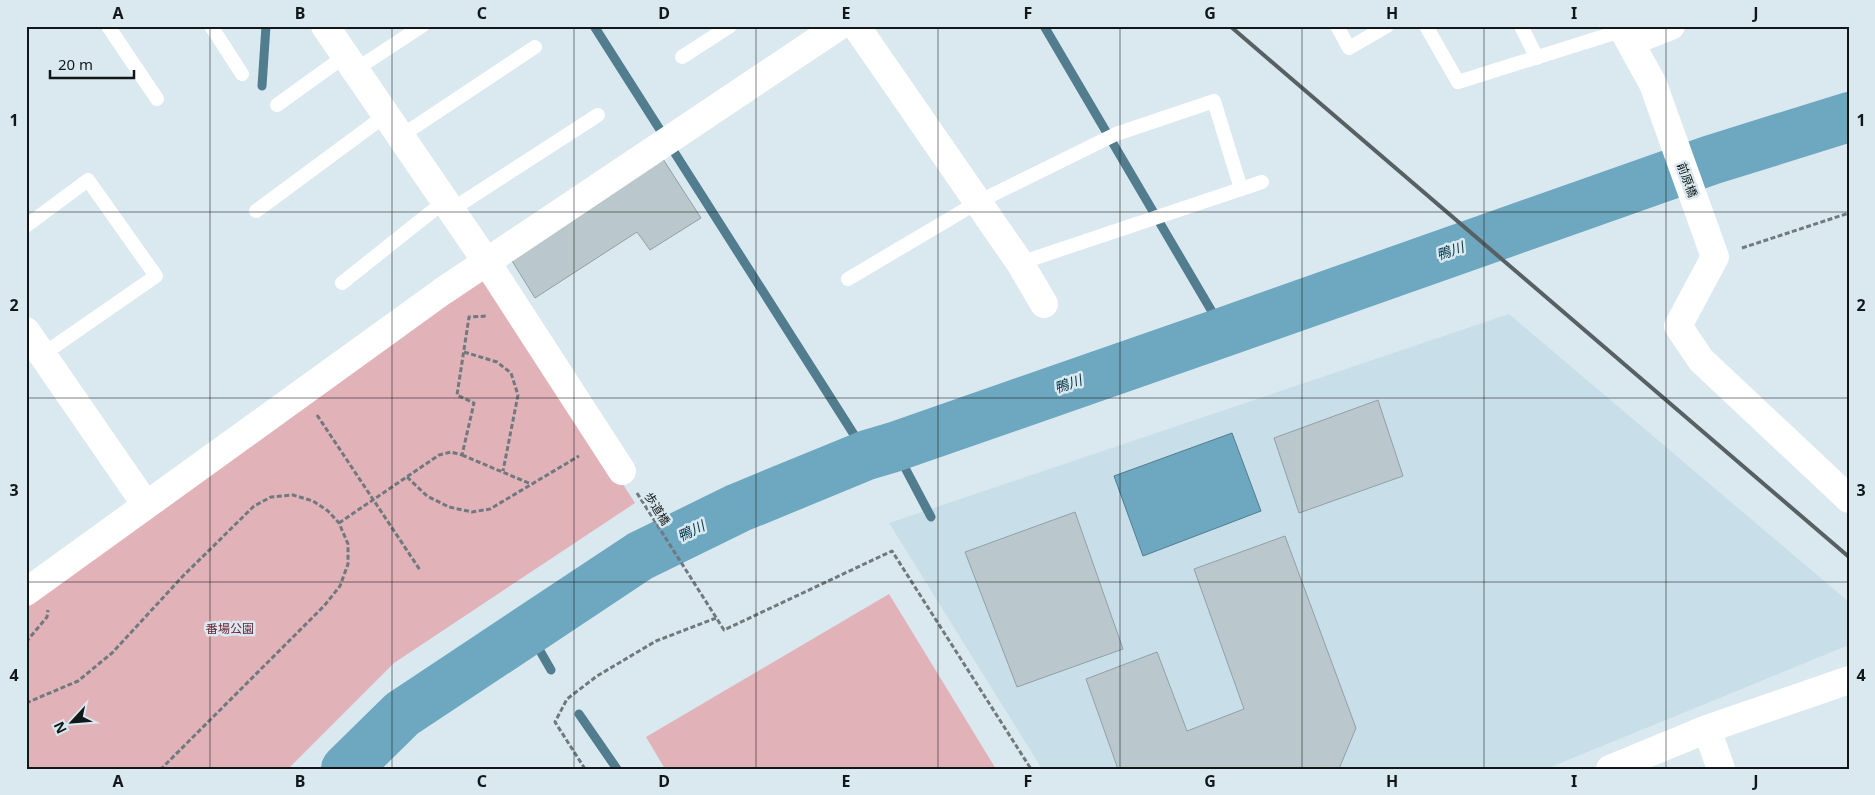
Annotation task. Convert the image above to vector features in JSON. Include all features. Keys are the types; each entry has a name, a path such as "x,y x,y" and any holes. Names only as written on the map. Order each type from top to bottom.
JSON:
{"street":[{"path":"325,26 486,261 622,471"},
{"path":"26,592 486,261 839,26"},
{"path":"856,26 1020,263 1044,304"},
{"path":"1625,33 1671,26"},
{"name":"前原橋","path":"1625,33 1653,84 1713,251"},
{"path":"1713,251 1678,326 1701,360 1849,499"},
{"path":"26,331 146,505"},
{"path":"1610,769 1707,729 1849,680"},
{"path":"1707,729 1721,769"}],"lane":[{"path":"108,26 157,99"},
{"path":"211,26 242,74"},
{"path":"277,104 350,63 422,26"},
{"path":"682,57 730,26"},
{"path":"1337,26 1349,48 1387,26"},
{"path":"1426,26 1458,82 1625,33"},
{"path":"1521,26 1537,58"},
{"path":"256,211 393,126 535,47"},
{"path":"848,279 978,202 1116,134 1214,101 1241,189"},
{"path":"342,283 448,205 598,115"},
{"path":"26,226 88,180 156,276 42,354"},
{"path":"1020,263 1262,182"}],"path":[{"path":"1713,251 1849,213"},
{"path":"462,455 474,403 457,395 469,317 492,316 512,301"},
{"path":"464,352 497,362 511,373 518,395 503,471"},
{"path":"302,394 420,570"},
{"path":"407,478 427,496 449,507 472,512 490,509 603,441"},
{"path":"339,523 439,455 451,452 532,484"},
{"name":"歩道橋","path":"622,471 716,618"},
{"path":"26,703 78,681 112,653 183,576 254,506 271,497 293,495 313,501 328,511 339,523 348,544 348,564 340,586 324,606 161,769"},
{"path":"585,769 555,722 567,699 597,676 656,641 716,618 724,630 892,551 1031,769"}],"shaded area":[{"path":"1509,314 1849,602 1849,645 1546,769 1042,769 889,523"}],"green space":[{"name":"番場公園","path":"484,269 635,503 394,663 288,769 26,769 26,606"},
{"path":"889,594 996,769 665,769 646,737"}],"water":[{"path":"1232,433 1261,511 1143,556 1114,476"}],"building":[{"path":"661,156 701,218 650,250 637,232 535,298 509,256"},
{"path":"1378,400 1403,476 1299,513 1274,438"},
{"path":"1075,512 1123,649 1017,687 965,552"},
{"path":"1285,536 1356,728 1339,769 1118,769 1086,679 1157,652 1187,731 1244,709 1194,569"}],"waterway":[{"path":"262,86 266,26"},
{"path":"594,26 867,455"},
{"path":"1044,26 1224,332"},
{"name":"鴨川","path":"346,769 402,714 640,556 738,508 867,455 1224,332 1711,160 1849,117"},
{"path":"894,447 931,517"},
{"path":"528,630 551,670"},
{"path":"579,714 617,769"}],"railway":[{"path":"1230,26 1849,557"}]}
